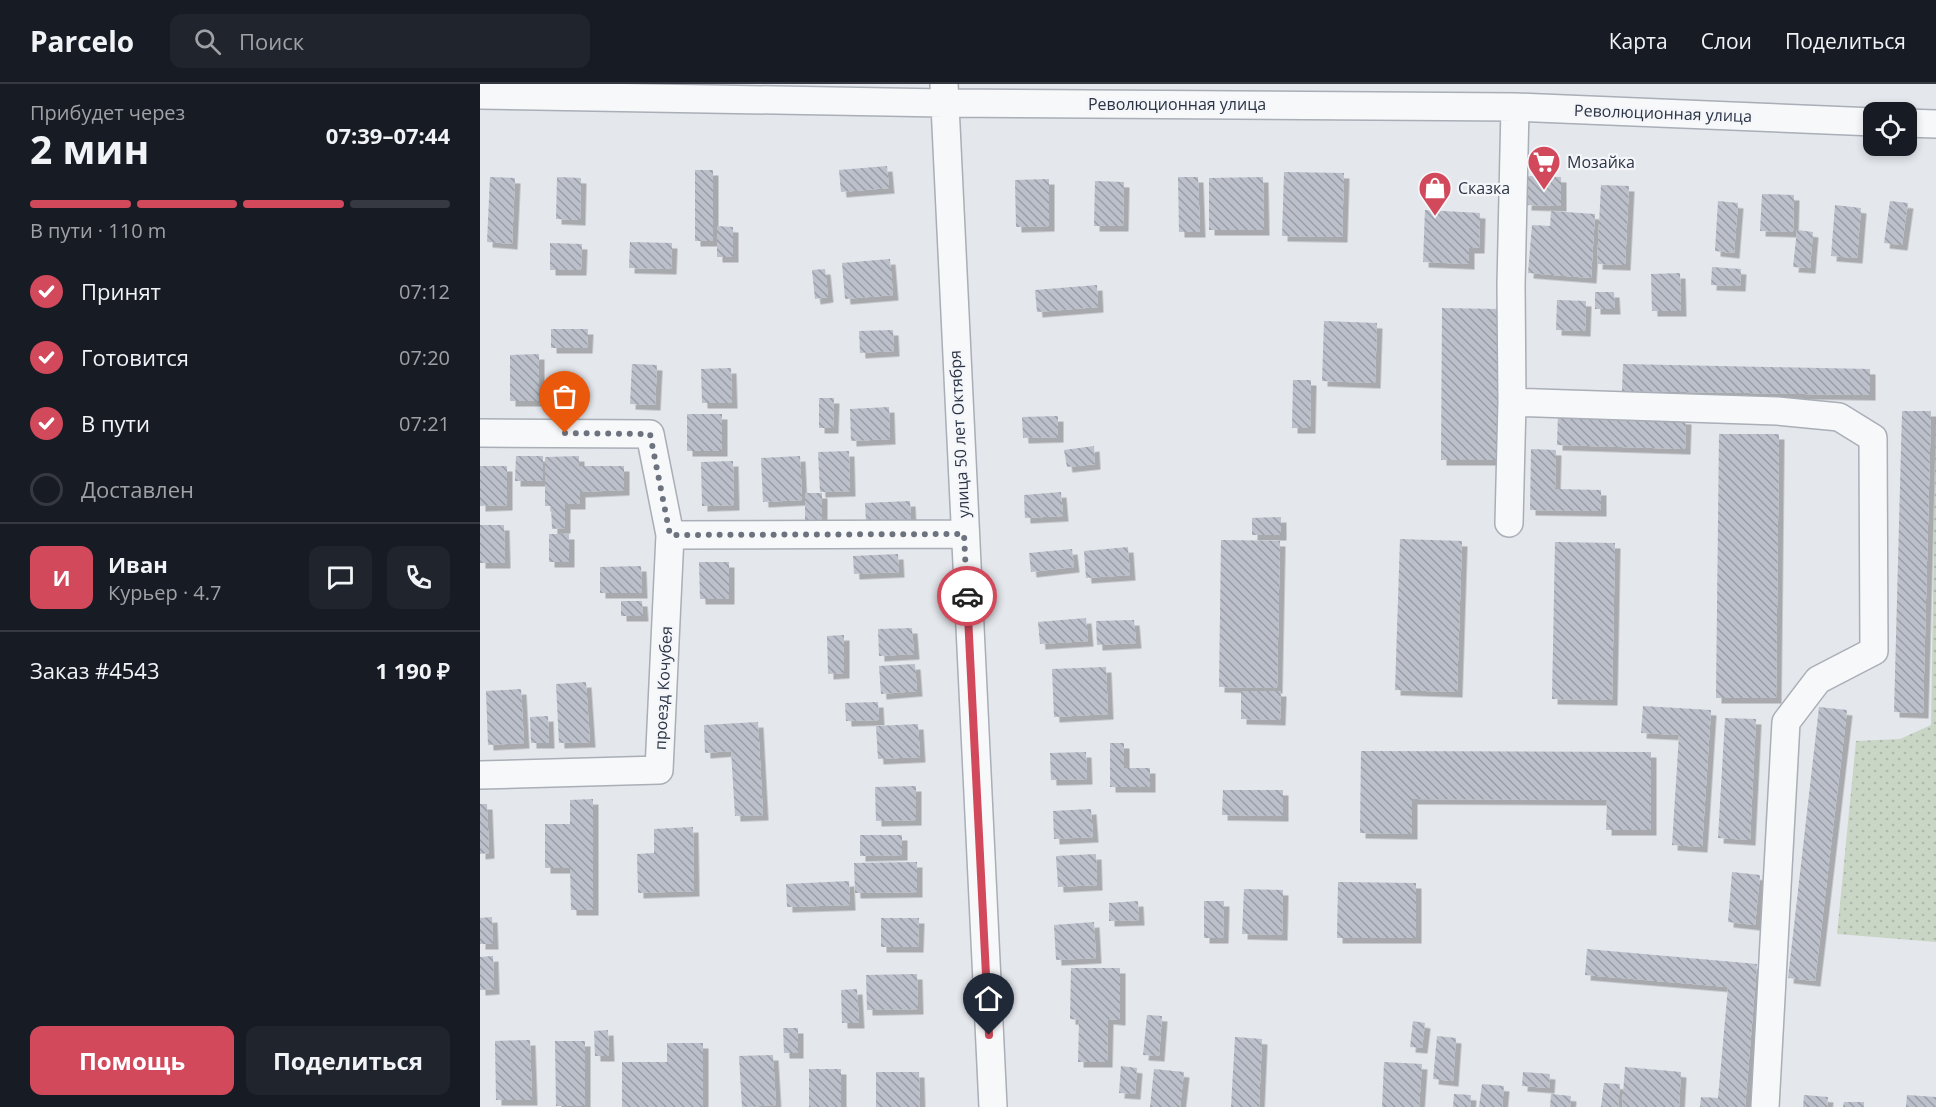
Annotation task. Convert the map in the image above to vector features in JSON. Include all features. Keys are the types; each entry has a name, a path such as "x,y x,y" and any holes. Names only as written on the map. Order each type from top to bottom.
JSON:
{"street":[{"name":"улица 50 лет Октября","path":"944,94 993,1107"},
{"name":"Революционная улица","path":"480,95 1253,94 1863,122"},
{"path":"1509,523 1515,107"},
{"path":"1917,123 1936,124"},
{"path":"1512,402 1777,411 1839,417 1873,438 1874,651 1818,680 1785,722 1765,1107"},
{"name":"проезд Кочубея","path":"480,433 650,434 670,535 659,770 480,775"},
{"path":"670,535 964,534"}],"green space":[{"path":"1936,407 1936,942 1837,934 1856,741 1900,739 1931,725"}],"building":[{"path":"887,166 889,188 841,192 839,170"},
{"path":"695,170 713,170 713,241 695,241"},
{"path":"1284,172 1344,173 1342,237 1282,236"},
{"name":"Мозайка","path":"1527,176 1561,177 1561,206 1526,205"},
{"path":"490,177 515,178 512,244 487,242"},
{"path":"557,177 581,178 580,220 556,219"},
{"path":"1178,177 1198,177 1200,232 1179,232"},
{"path":"1263,177 1264,230 1209,230 1209,178"},
{"path":"1049,179 1049,226 1016,227 1015,180"},
{"path":"1095,181 1124,182 1123,226 1094,226"},
{"path":"1601,185 1629,186 1625,265 1597,264"},
{"path":"1762,194 1794,195 1793,232 1760,231"},
{"path":"1718,201 1738,203 1734,253 1715,251"},
{"path":"1890,201 1908,203 1902,245 1884,243"},
{"path":"1835,205 1861,208 1857,258 1831,256"},
{"path":"1425,210 1480,213 1479,248 1469,248 1469,264 1423,262"},
{"path":"1551,211 1595,214 1591,278 1528,273 1532,225 1550,226"},
{"path":"717,226 733,227 733,257 717,257"},
{"path":"1797,230 1813,232 1810,268 1793,267"},
{"path":"630,242 672,243 671,269 629,268"},
{"path":"550,243 582,244 581,270 550,270"},
{"path":"890,259 893,295 845,299 842,263"},
{"path":"1712,267 1741,269 1740,286 1711,285"},
{"path":"825,269 828,297 815,299 812,270"},
{"path":"1680,273 1681,311 1652,311 1651,274"},
{"path":"1097,285 1098,307 1037,312 1035,290"},
{"path":"1595,292 1614,292 1615,309 1595,309"},
{"path":"1557,300 1586,301 1585,331 1556,330"},
{"path":"1442,308 1502,309 1500,460 1441,460"},
{"path":"1324,321 1377,323 1375,383 1322,381"},
{"path":"551,329 588,329 587,348 551,348"},
{"path":"893,330 894,351 860,353 859,331"},
{"path":"539,354 539,401 510,401 510,355"},
{"path":"632,364 657,365 655,405 630,404"},
{"path":"1623,364 1870,369 1870,395 1622,391"},
{"path":"731,368 732,403 702,403 701,369"},
{"path":"1293,380 1311,380 1310,428 1292,428"},
{"path":"819,398 834,398 833,428 819,428"},
{"path":"889,407 890,439 851,441 850,409"},
{"path":"1902,411 1931,411 1923,713 1894,712"},
{"path":"687,414 722,414 722,451 687,451"},
{"path":"1558,414 1686,419 1685,449 1557,445"},
{"path":"1058,416 1058,437 1023,438 1022,417"},
{"path":"1719,434 1779,434 1776,698 1716,698"},
{"path":"1094,446 1095,464 1067,467 1064,450"},
{"path":"1531,449 1556,450 1555,489 1601,490 1601,511 1530,510"},
{"path":"849,451 850,491 820,492 818,452"},
{"path":"516,456 543,456 543,481 515,481"},
{"path":"579,456 579,466 624,466 624,490 580,492 580,504 565,504 565,528 552,529 551,506 545,506 545,457"},
{"path":"800,456 802,500 763,502 761,458"},
{"path":"733,461 734,505 702,506 701,462"},
{"path":"480,466 507,466 507,505 480,506"},
{"path":"1061,492 1063,516 1025,518 1024,495"},
{"path":"805,493 822,493 822,522 805,522"},
{"path":"910,501 911,520 866,522 865,503"},
{"path":"1281,517 1281,535 1252,535 1252,518"},
{"path":"480,525 504,525 505,563 480,563"},
{"path":"549,534 569,534 569,562 549,562"},
{"path":"1400,539 1462,541 1457,692 1395,690"},
{"path":"1221,540 1280,541 1277,688 1219,687"},
{"path":"1555,542 1615,543 1612,700 1552,699"},
{"path":"1128,547 1130,575 1086,578 1084,551"},
{"path":"1072,549 1074,567 1031,572 1029,553"},
{"path":"898,554 899,572 854,574 853,556"},
{"path":"699,562 729,562 729,599 700,599"},
{"path":"641,566 642,593 600,593 600,567"},
{"path":"621,601 642,601 643,616 621,616"},
{"path":"1086,618 1088,641 1040,644 1038,622"},
{"path":"1134,620 1136,643 1097,645 1096,621"},
{"path":"912,628 914,654 879,656 878,629"},
{"path":"844,635 844,673 828,674 827,636"},
{"path":"915,664 917,691 881,694 879,666"},
{"path":"1106,667 1108,714 1054,717 1052,669"},
{"path":"586,682 590,742 559,743 556,684"},
{"path":"521,689 524,743 488,745 486,691"},
{"path":"1241,691 1281,691 1280,720 1241,719"},
{"path":"878,702 879,720 846,721 845,703"},
{"path":"1643,706 1711,710 1702,847 1672,845 1679,735 1641,733"},
{"path":"1819,707 1847,710 1815,981 1788,978"},
{"path":"548,716 549,743 531,743 530,717"},
{"path":"1725,718 1756,719 1750,840 1718,838"},
{"path":"758,722 763,815 735,816 731,751 705,753 704,725"},
{"path":"918,724 920,757 878,759 876,726"},
{"path":"1110,743 1124,743 1124,768 1150,768 1150,787 1110,787"},
{"path":"1361,751 1651,752 1651,830 1606,830 1607,800 1412,799 1412,834 1360,833"},
{"path":"1086,752 1087,779 1051,780 1050,753"},
{"path":"916,786 916,820 876,821 875,787"},
{"path":"1223,790 1283,790 1283,816 1222,815"},
{"path":"593,799 593,910 571,910 570,868 545,868 545,824 570,824 570,800"},
{"path":"480,804 487,804 489,853 480,854"},
{"path":"1091,809 1093,837 1054,839 1053,811"},
{"path":"693,827 694,891 638,893 637,854 654,853 654,829"},
{"path":"860,835 902,835 902,855 860,856"},
{"path":"1096,854 1097,885 1058,887 1056,856"},
{"path":"917,862 917,892 855,893 854,863"},
{"path":"1732,872 1760,875 1755,925 1728,922"},
{"path":"849,881 850,905 787,907 786,884"},
{"path":"1338,882 1416,883 1416,938 1337,938"},
{"path":"1244,889 1283,890 1282,935 1242,934"},
{"path":"1138,901 1139,920 1109,921 1109,903"},
{"path":"1204,901 1224,901 1223,938 1204,938"},
{"path":"492,917 493,944 480,944 480,918"},
{"path":"881,918 919,918 918,947 881,947"},
{"path":"1094,922 1096,958 1056,960 1054,925"},
{"path":"1587,949 1757,964 1745,1107 1700,1107 1701,1097 1718,1098 1728,987 1585,975"},
{"path":"493,956 494,989 480,990 480,957"},
{"path":"1071,968 1120,968 1120,1020 1108,1019 1107,1062 1078,1062 1079,1020 1070,1019"},
{"path":"917,974 918,1009 867,1010 866,975"},
{"path":"857,989 859,1023 842,1023 841,990"},
{"path":"1147,1015 1162,1016 1159,1056 1143,1055"},
{"path":"1413,1021 1425,1023 1422,1048 1410,1047"},
{"path":"783,1028 798,1028 798,1053 784,1053"},
{"path":"608,1030 609,1056 595,1056 594,1031"},
{"path":"1437,1036 1456,1038 1453,1081 1433,1079"},
{"path":"1235,1037 1262,1039 1259,1107 1231,1107"},
{"path":"530,1040 532,1100 496,1100 495,1041"},
{"path":"555,1041 585,1041 585,1106 556,1106"},
{"path":"667,1043 703,1043 703,1107 622,1107 622,1062 667,1062"},
{"path":"773,1055 776,1105 742,1107 739,1056"},
{"path":"1384,1062 1422,1064 1419,1107 1382,1107"},
{"path":"1121,1066 1137,1068 1135,1094 1119,1093"},
{"path":"1625,1067 1681,1072 1679,1107 1622,1107"},
{"path":"809,1069 841,1069 841,1107 809,1107"},
{"path":"1154,1069 1184,1072 1180,1107 1150,1107"},
{"path":"876,1072 919,1072 920,1107 876,1107"},
{"path":"1523,1072 1550,1074 1549,1088 1522,1086"},
{"path":"1604,1083 1620,1084 1618,1107 1601,1107"},
{"path":"1482,1084 1504,1086 1502,1107 1479,1107"},
{"path":"1454,1094 1471,1095 1470,1107 1453,1107"},
{"path":"1551,1094 1571,1096 1570,1107 1550,1107"},
{"path":"1804,1095 1828,1097 1827,1107 1803,1107"},
{"path":"1907,1095 1936,1097 1936,1107 1906,1107"},
{"path":"1844,1102 1864,1102 1864,1107 1843,1107"}],"way so far":[{"path":"565,433 650,434 670,535 964,534 967,596"}],"place":[{"name":"Мозайка","path":"1544,191"},
{"name":"Сказка","path":"1435,217"}],"route":[{"path":"967,596 989,1035"}]}
